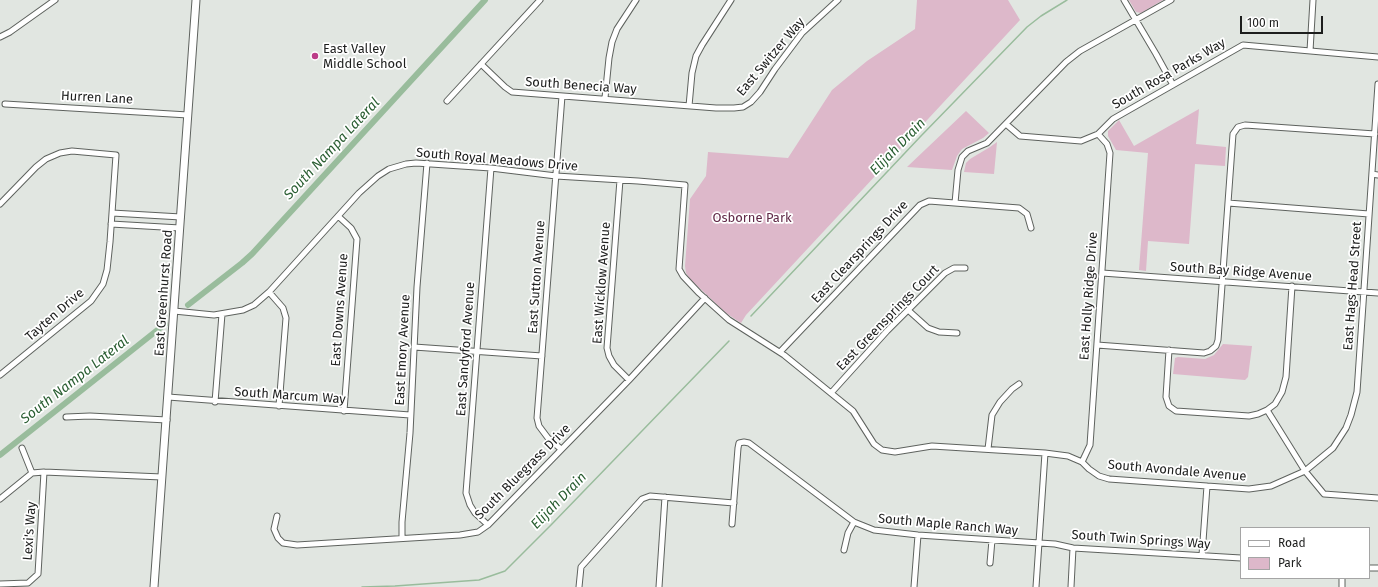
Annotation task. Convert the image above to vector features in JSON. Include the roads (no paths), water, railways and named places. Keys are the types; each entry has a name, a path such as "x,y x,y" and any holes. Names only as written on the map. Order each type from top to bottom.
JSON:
{"main road":[{"name":"East Greenhurst Road","path":"154,587 196,0"}],"street":[{"path":"0,37 10,32 55,0"},
{"path":"447,101 540,0"},
{"path":"605,98 612,42 617,29 636,0"},
{"path":"689,106 692,73 696,56 731,0"},
{"name":"East Switzer Way","path":"689,106 734,108 743,107 751,102 760,92 779,63 802,33 838,0"},
{"path":"1124,0 1173,85"},
{"path":"955,203 958,170 962,157 968,151 987,143 1066,62 1080,51 1171,0"},
{"path":"1310,51 1313,0"},
{"name":"South Rosa Parks Way","path":"1006,124 1020,136 1081,141 1098,134 1113,119 1243,45 1378,57"},
{"name":"South Benecia Way","path":"481,64 504,87 512,92 605,98 689,106"},
{"name":"East Hags Head Street","path":"1305,471 1333,448 1346,428 1357,392 1372,174 1375,166 1378,84"},
{"name":"East Sutton Avenue","path":"562,96 537,418 539,426 548,438 562,449"},
{"name":"Hurren Lane","path":"5,104 188,115"},
{"path":"1097,345 1204,353 1210,351 1216,346 1218,340 1233,134 1238,127 1245,125 1375,134"},
{"name":"East Holly Ridge Drive","path":"1082,462 1090,445 1110,153 1107,144 1098,134"},
{"name":"Tayten Drive","path":"0,204 36,167 46,159 60,153 72,151 116,155 107,270 103,284 91,301 0,375"},
{"name":"South Royal Meadows Drive","path":"174,311 214,315 243,310 254,305 269,292 359,193 378,176 389,169 416,163 428,163 491,168 556,176 685,185"},
{"name":"East Emory Avenue","path":"402,538 402,522 410,433 414,347 428,163"},
{"name":"East Sandyford Avenue","path":"488,525 475,513 470,505 466,493 491,168"},
{"path":"1372,174 1378,175"},
{"name":"East Wicklow Avenue","path":"620,180 607,348 614,365 629,380"},
{"name":"South Avondale Avenue","path":"685,185 679,269 683,276 729,320 780,352 853,411 874,444 882,450 895,452 932,446 1045,453 1068,456 1082,462 1099,476 1109,479 1249,489 1271,486 1305,471"},
{"name":"East Clearsprings Drive","path":"780,352 920,205 929,201 1019,208 1027,214 1032,228"},
{"path":"1228,203 1369,214"},
{"path":"112,213 181,217"},
{"name":"East Downs Avenue","path":"338,216 351,228 357,239 344,411"},
{"path":"111,224 180,228"},
{"name":"East Greensprings Court","path":"831,393 908,310 945,273 954,268 965,268"},
{"name":"South Bay Ridge Avenue","path":"1102,273 1378,292"},
{"path":"1169,350 1166,398 1169,406 1176,411 1250,416 1267,410 1274,404 1282,392 1286,377 1292,286"},
{"path":"269,292 283,308 286,318 279,406"},
{"name":"South Bluegrass Drive","path":"277,516 274,528 278,538 283,543 297,545 460,535 478,532 488,525 629,380 705,298"},
{"path":"908,310 928,328 939,332 957,333"},
{"path":"215,402 222,314"},
{"path":"414,347 542,356"},
{"path":"988,449 992,415 1000,402 1019,384"},
{"name":"South Marcum Way","path":"168,397 215,402 410,415"},
{"path":"1267,410 1305,471 1324,494 1378,498"},
{"path":"66,417 90,416 167,420"},
{"name":"South Maple Ranch Way","path":"734,503 739,443 744,442 749,443 854,522 874,530 918,535 1039,544"},
{"path":"22,448 32,473 44,472 162,476"},
{"path":"1036,587 1045,453"},
{"name":"Lexi's Way","path":"0,584 28,583 38,574 44,472"},
{"name":"Lexi's Way","path":"0,499 32,473"},
{"path":"1202,555 1207,486"},
{"path":"579,587 581,567 642,499 650,496 734,503 732,524"},
{"path":"659,587 664,497"},
{"path":"844,550 848,534 854,522"},
{"path":"914,587 918,535"},
{"path":"990,563 992,540"},
{"name":"South Twin Springs Way","path":"1039,544 1055,544 1073,548 1240,558"},
{"path":"1071,587 1073,548"}],"waterway":[{"name":"South Nampa Lateral","path":"188,305 252,254 485,0"},
{"name":"Elijah Drain","path":"751,316 920,137 1027,27 1041,16 1067,0"},
{"name":"South Nampa Lateral","path":"0,455 165,324"},
{"name":"Elijah Drain","path":"362,587 479,580 505,571 729,341"}],"place":[{"name":"East Valley Middle School","path":"315,56"}],"park label":[{"name":"Osborne Park","path":"752,218"}]}
